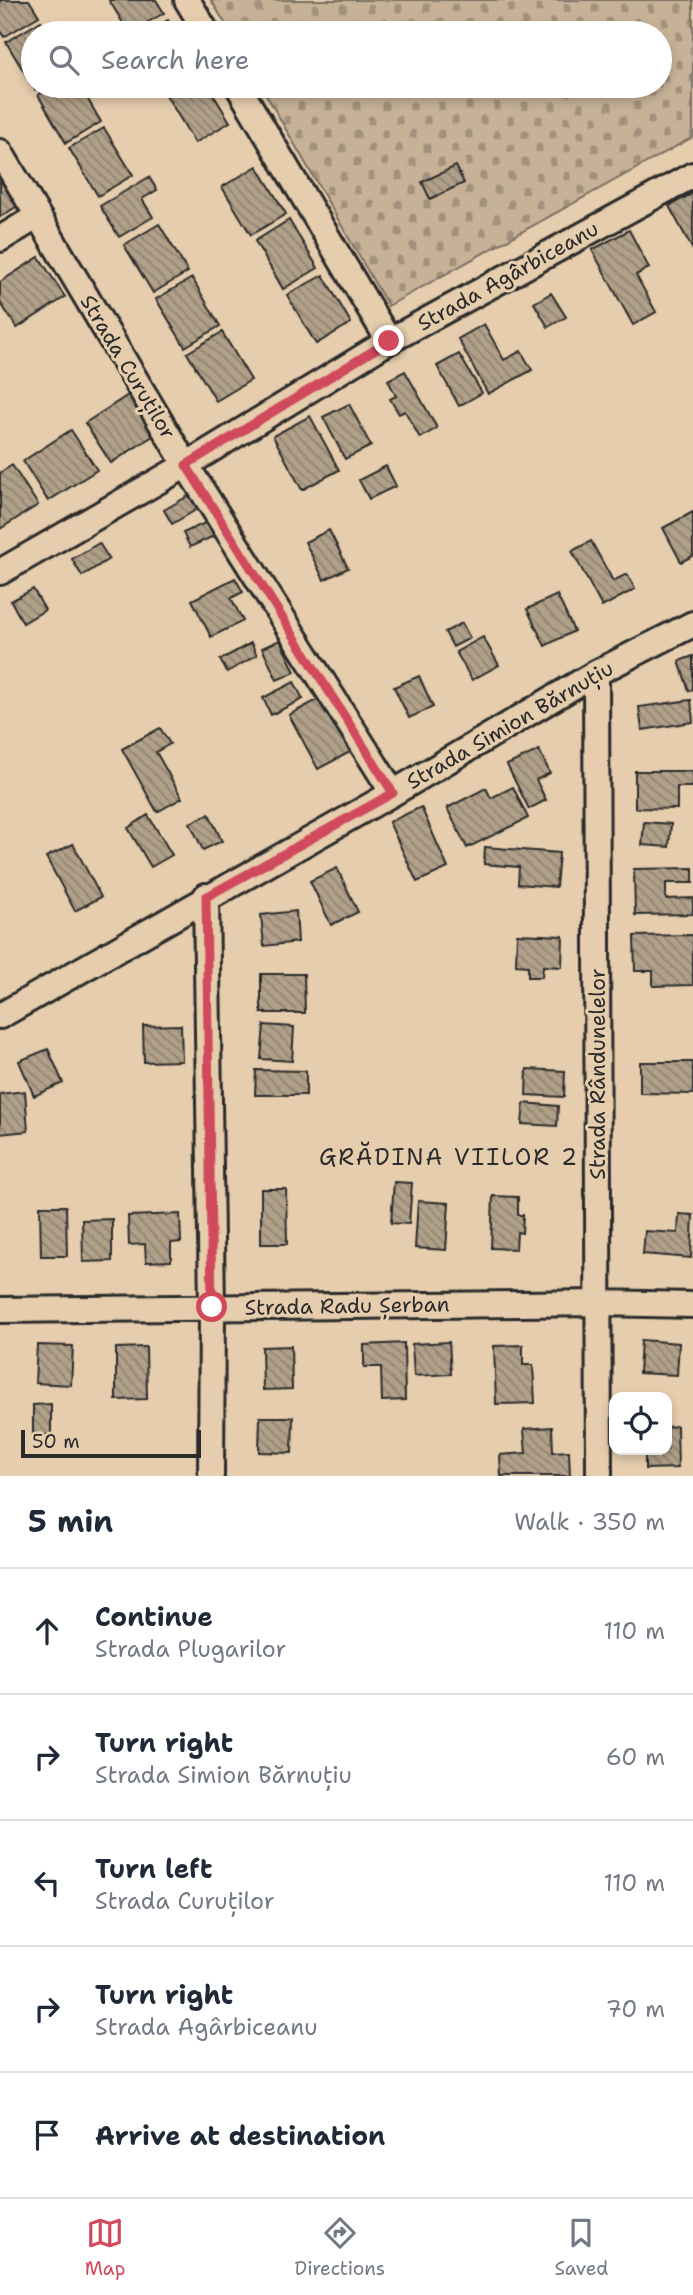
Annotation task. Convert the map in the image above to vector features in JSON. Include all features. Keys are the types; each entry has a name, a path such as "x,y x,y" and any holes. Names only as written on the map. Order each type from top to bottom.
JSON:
{"street":[{"path":"187,0 199,21"},
{"path":"245,98 389,341"},
{"name":"Strada Curuților","path":"0,152 186,465 393,793"},
{"name":"Strada Agârbiceanu","path":"0,572 186,465 389,341 693,175"},
{"path":"0,239 38,216"},
{"name":"Strada Simion Bărnuțiu","path":"0,1016 393,793 596,673 693,624"},
{"name":"Strada Rândunelelor","path":"596,673 599,1476"},
{"path":"206,897 212,1307 211,1476"},
{"name":"Strada Radu Șerban","path":"0,1310 599,1303 693,1306"}],"green space":[{"path":"211,0 693,0 693,137 388,306 268,98 672,98 672,21 224,21"}],"building":[{"path":"0,0 29,0 39,16 31,21 21,21 21,27 4,37 0,31"},
{"path":"109,0 156,0 164,13 150,21 122,21"},
{"path":"21,33 21,67 6,42"},
{"path":"40,98 87,98 101,122 66,143"},
{"path":"168,98 215,98 230,122 195,143"},
{"path":"104,128 133,175 98,196 69,148"},
{"path":"0,165 24,202 0,217"},
{"path":"257,166 286,214 251,235 222,187"},
{"path":"456,166 464,183 430,199 422,182"},
{"path":"149,177 157,190 142,199 153,217 119,237 100,206"},
{"path":"693,193 693,250 669,206"},
{"path":"289,220 318,268 283,289 255,241"},
{"path":"159,224 188,272 153,293 124,245"},
{"path":"629,230 649,268 636,275 656,312 633,325 592,250"},
{"path":"39,257 65,297 17,328 0,302 0,282"},
{"path":"323,275 351,323 316,344 287,295"},
{"path":"192,278 220,326 185,347 156,299"},
{"path":"551,293 566,317 548,327 534,303"},
{"path":"484,324 504,360 521,351 532,370 488,394 458,339"},
{"path":"222,332 251,380 216,401 187,353"},
{"path":"459,354 482,393 459,406 437,366"},
{"path":"405,371 437,428 420,438 405,411 399,414 390,399 396,396 388,380"},
{"path":"133,392 159,432 111,463 85,423"},
{"path":"349,404 371,446 345,459 323,417"},
{"path":"310,416 339,470 302,490 273,436"},
{"path":"71,430 97,470 48,501 23,461"},
{"path":"12,465 38,505 0,529 0,473"},
{"path":"386,466 396,486 369,499 359,480"},
{"path":"200,489 208,503 172,524 164,510"},
{"path":"693,512 693,556 681,562 663,528"},
{"path":"207,522 214,536 190,547 183,533"},
{"path":"329,530 348,568 324,580 305,542"},
{"path":"591,541 613,581 627,574 635,589 602,607 572,551"},
{"path":"99,543 109,559 82,576 72,559"},
{"path":"235,578 243,592 231,598 243,621 211,637 192,600"},
{"path":"33,589 45,610 23,623 11,601"},
{"path":"557,595 574,631 545,646 527,609"},
{"path":"462,623 470,638 453,647 445,632"},
{"path":"483,637 499,665 472,680 456,652"},
{"path":"280,640 295,672 277,680 262,648"},
{"path":"251,643 257,655 227,672 220,660"},
{"path":"693,656 693,689 689,691 679,661"},
{"path":"419,676 433,707 409,718 394,687"},
{"path":"294,682 303,699 271,715 263,698"},
{"path":"321,698 350,752 318,769 289,715"},
{"path":"691,700 693,722 642,730 639,707"},
{"path":"160,728 170,744 156,752 182,798 157,812 122,749"},
{"path":"539,750 550,773 536,780 546,800 529,809 507,765"},
{"path":"635,771 693,771 693,787 677,787 677,809 635,808"},
{"path":"513,787 528,818 467,848 447,808 486,788 491,798"},
{"path":"421,807 448,868 417,882 389,822"},
{"path":"209,814 222,841 203,850 190,823"},
{"path":"148,815 172,855 151,867 128,828"},
{"path":"644,822 671,824 669,847 642,845"},
{"path":"73,844 101,897 75,911 46,857"},
{"path":"485,847 559,853 556,887 518,884 519,867 484,864"},
{"path":"337,868 358,912 331,925 310,881"},
{"path":"693,868 693,883 666,883 666,899 693,898 693,914 635,915 634,869"},
{"path":"296,911 298,942 264,946 261,915"},
{"path":"517,934 563,936 562,967 543,966 542,977 528,977 528,966 516,965"},
{"path":"693,935 693,985 653,986 653,971 635,971 634,936"},
{"path":"261,974 304,974 305,1013 261,1013"},
{"path":"181,1025 182,1061 144,1062 143,1026"},
{"path":"264,1025 294,1027 292,1061 261,1059"},
{"path":"48,1049 63,1083 34,1096 19,1061"},
{"path":"640,1062 693,1062 693,1094 640,1093"},
{"path":"527,1069 565,1071 564,1097 526,1095"},
{"path":"256,1070 306,1071 306,1095 255,1095"},
{"path":"25,1091 28,1131 0,1134 0,1094"},
{"path":"524,1103 558,1106 557,1126 522,1124"},
{"path":"394,1182 412,1183 409,1224 391,1223"},
{"path":"261,1189 286,1189 287,1244 261,1244"},
{"path":"493,1196 518,1197 518,1215 523,1215 522,1233 517,1232 516,1249 491,1248"},
{"path":"418,1201 449,1203 446,1250 415,1248"},
{"path":"40,1206 66,1206 67,1256 41,1256"},
{"path":"180,1214 181,1242 171,1243 171,1261 146,1262 145,1244 129,1245 128,1216"},
{"path":"679,1214 693,1215 691,1258 643,1254 645,1231 678,1233"},
{"path":"112,1219 112,1261 83,1262 82,1220"},
{"path":"641,1340 679,1343 677,1375 639,1373"},
{"path":"449,1342 451,1374 414,1376 412,1344"},
{"path":"404,1343 405,1400 382,1401 381,1367 364,1367 364,1345"},
{"path":"37,1345 73,1346 71,1385 35,1383"},
{"path":"523,1345 523,1365 533,1365 535,1403 496,1404 494,1346"},
{"path":"291,1346 292,1389 263,1390 262,1347"},
{"path":"146,1347 147,1399 116,1400 116,1348"},
{"path":"51,1404 51,1435 33,1435 33,1405"},
{"path":"260,1417 293,1417 292,1453 259,1452"},
{"path":"672,1426 677,1426 678,1468 645,1469 645,1455 672,1455"},
{"path":"552,1427 553,1452 569,1451 570,1476 501,1476 500,1455 526,1453 524,1429"}],"district":[{"name":"GRĂDINA VIILOR 2","path":"449,1157"}],"route":[{"path":"212,1307 206,897 393,793 186,465 389,341"}]}
